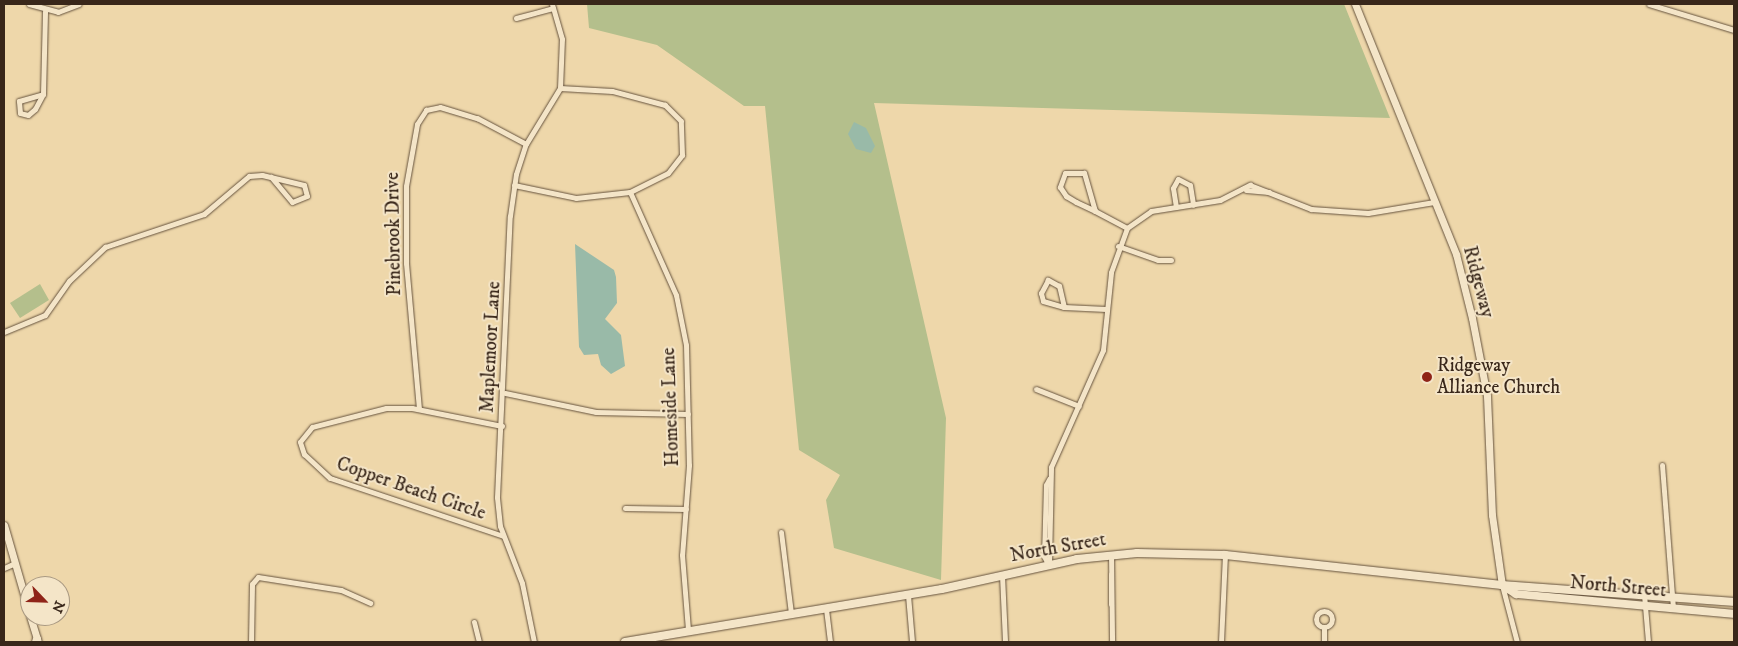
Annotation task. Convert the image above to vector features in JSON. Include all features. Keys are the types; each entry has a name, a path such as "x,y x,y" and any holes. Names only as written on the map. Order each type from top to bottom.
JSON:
{"main road":[{"name":"North Street","path":"625,642 688,630 908,595 1049,564 1111,554 1226,555 1502,585 1734,602"},
{"name":"North Street","path":"1502,585 1516,594 1734,614"}],"street":[{"path":"29,4 45,11 66,11 79,4"},
{"name":"Ridgeway","path":"1355,4 1456,254 1487,396 1492,515 1502,585"},
{"path":"1649,4 1734,30"},
{"path":"516,18 553,6"},
{"name":"Maplemoor Lane","path":"534,642 522,583 503,536 497,498 505,393 514,185 526,144 560,88 563,58 553,6"},
{"path":"43,94 19,101 20,113 28,115 34,110 43,94 45,11"},
{"path":"514,185 576,198 630,192 668,172 678,161 685,141 677,114 654,100 612,91 560,88"},
{"name":"Pinebrook Drive","path":"418,409 406,263 406,196 417,124 426,110 440,107 477,118 526,144"},
{"path":"1095,211 1084,173 1065,173 1060,188 1066,196 1127,228"},
{"path":"4,332 45,315 69,281 104,247 204,214 249,176 271,177 308,188 305,200 288,199 271,177"},
{"path":"1176,207 1173,188 1178,179 1190,185 1193,205"},
{"path":"1049,564 1044,556 1046,485 1104,350 1106,309 1118,246 1127,228 1151,211 1193,205 1246,190 1269,192 1311,209 1368,213 1434,202"},
{"name":"Homeside Lane","path":"630,192 676,295 686,345 688,414 686,509 682,554 688,630"},
{"path":"1118,246 1158,260 1171,260"},
{"path":"1064,307 1059,286 1048,280 1040,293 1044,301 1064,307 1106,309"},
{"path":"1036,389 1079,406"},
{"path":"505,393 596,412 688,414"},
{"name":"Copper Beach Circle","path":"502,426 418,409 386,408 323,423 307,430 300,448 330,478 503,536"},
{"path":"1662,465 1673,608"},
{"path":"625,508 686,509"},
{"path":"4,526 20,581"},
{"path":"781,532 791,614"},
{"path":"1111,554 1112,642"},
{"path":"1221,642 1226,555"},
{"path":"4,568 15,563"},
{"path":"1002,575 1005,642"},
{"path":"251,642 252,584 258,577 341,590 370,603"},
{"path":"1502,585 1517,642"},
{"path":"1644,594 1648,642"},
{"path":"908,595 912,642"},
{"path":"826,609 830,642"},
{"path":"474,622 479,627 479,642"},
{"path":"33,626 37,641"},
{"path":"1324,627 1324,642"}],"green space":[{"path":"587,4 1344,4 1390,118 874,103 946,418 941,580 834,548 826,500 840,475 799,450 765,106 744,106 657,45 589,28"},
{"path":"40,284 49,300 20,318 10,303"}],"shaded area":[{"path":"854,122 866,128 875,146 871,153 856,149 848,134"},
{"path":"575,244 614,270 616,277 617,303 605,319 621,335 625,366 611,374 601,365 598,354 584,355 579,347"}],"place":[{"name":"Ridgeway Alliance Church","path":"1427,377"}]}
